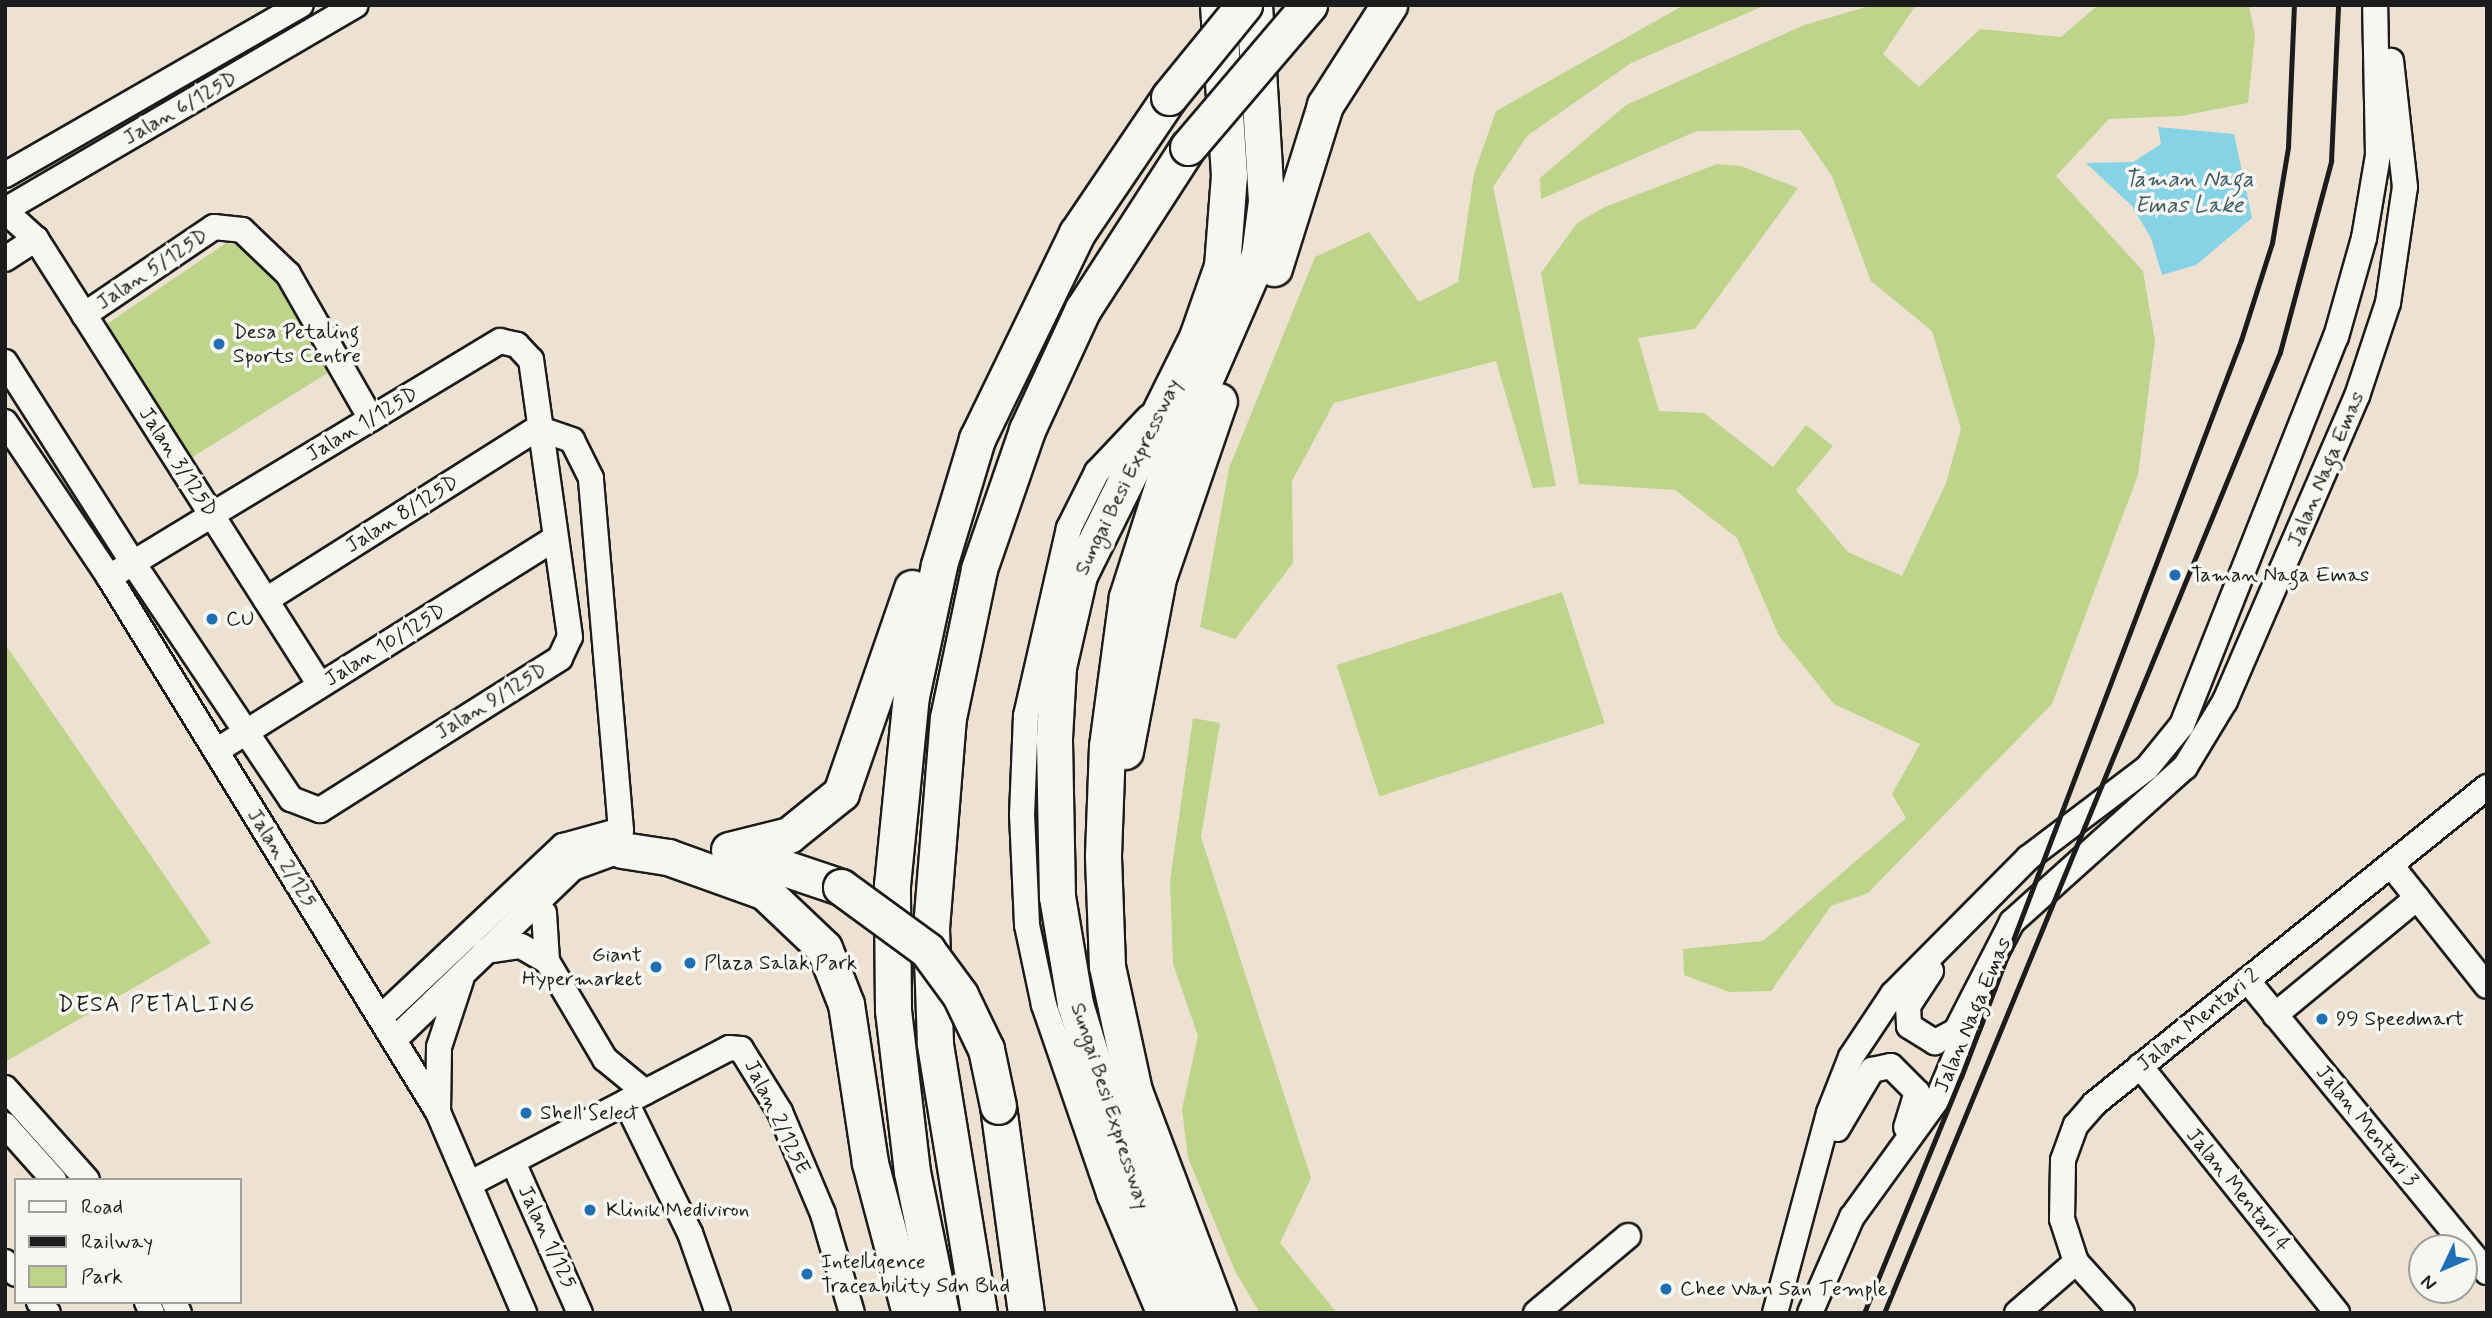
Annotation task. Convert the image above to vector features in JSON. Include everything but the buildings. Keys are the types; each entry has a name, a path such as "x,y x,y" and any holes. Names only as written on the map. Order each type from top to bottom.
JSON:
{"highway":[{"name":"Sungai Besi Expressway","path":"1183,1313 1117,1142 1075,1004 1057,897 1054,727 1071,600 1109,506 1166,398 1222,266 1228,175 1218,5"},
{"path":"941,1313 897,1063 892,899 911,695 956,506 977,439 1049,285 1107,181 1168,97 1244,5"},
{"name":"Sungai Besi Expressway","path":"1218,1313 1145,1123 1117,1022 1103,918 1105,817 1107,746 1126,597 1174,450 1259,255 1266,201 1254,5"},
{"path":"979,1313 935,1043 930,928 948,718 979,569 1027,430 1083,309 1188,147 1310,5"},
{"path":"1105,817 1141,695 1158,578 1210,423 1280,255 1308,142 1342,73 1389,5"},
{"path":"729,850 789,835 841,793 861,750 927,543 956,506"},
{"path":"1071,600 1076,629 1096,647 1116,631 1126,597"},
{"path":"1054,727 1069,694 1090,689 1104,702 1107,746"},
{"path":"621,840 729,850 841,887 927,950 960,995 986,1049 998,1106 1026,1313"},
{"path":"621,840 765,892 824,948 846,1004 867,1150 910,1313"}],"street":[{"name":"Jalan 6/125D","path":"5,175 301,5"},
{"name":"Jalan 6/125D","path":"5,211 356,5"},
{"name":"Jalan Naga Emas","path":"1775,1313 1780,1276 1851,1057 1893,994 2028,858 2147,768 2182,725 2336,337 2364,238 2378,155 2378,5"},
{"name":"Jalan Naga Emas","path":"1975,911 1908,1006 1909,1026 1935,1042 1956,1031 2012,922 2185,766 2225,701 2357,396 2388,303 2405,187 2378,5"},
{"name":"Jalan 3/125D","path":"5,211 36,239 320,685"},
{"name":"Jalan 5/125D","path":"84,315 214,227 242,230 288,274 371,418"},
{"path":"5,259 36,239"},
{"name":"Jalan 1/125D","path":"109,578 500,341 517,345 531,360 538,428"},
{"path":"5,362 245,732"},
{"path":"1159,1313 1108,1194 1044,1005 1027,925 1022,814 1026,716 1069,528 1097,472 1166,398"},
{"name":"Jalan 2/125","path":"5,422 109,578 438,1112 473,1182 524,1313"},
{"path":"538,428 572,440 592,478 621,840"},
{"name":"Jalan 9/125D","path":"245,732 291,799 320,810 560,657 570,637 538,428"},
{"name":"Jalan 8/125D","path":"266,600 538,428"},
{"name":"Jalan 10/125D","path":"216,751 554,539"},
{"name":"Jalan Mentari 2","path":"2122,1313 2076,1262 2062,1219 2063,1160 2076,1125 2140,1066 2487,787"},
{"path":"394,1040 573,868 621,840"},
{"path":"381,1017 563,846 621,840"},
{"path":"2391,865 2487,986"},
{"path":"2275,1015 2417,898"},
{"path":"544,913 547,961 605,1059 690,1233 718,1313"},
{"name":"Jalan Naga Emas","path":"1880,1174 1938,1098 2012,922"},
{"path":"485,951 522,946 547,961"},
{"path":"438,1112 439,1046 463,973"},
{"name":"Jalan Mentari 3","path":"2247,980 2487,1272"},
{"name":"Jalan 2/125E","path":"473,1182 729,1048 750,1056 823,1214 852,1313"},
{"path":"605,1059 626,1102"},
{"name":"Jalan Naga Emas","path":"1810,1313 1852,1217 1880,1174 1915,1111 1917,1092 1891,1066 1872,1070 1812,1180"},
{"name":"Jalan Mentari 4","path":"2140,1066 2337,1313"},
{"path":"5,1088 85,1178"},
{"path":"5,1125 52,1178"},
{"name":"Jalan 1/125","path":"513,1162 580,1313"},
{"path":"1536,1313 1628,1236"},
{"path":"2017,1313 2076,1262"}],"green space":[{"path":"1684,5 1766,5 1631,63 1527,136 1493,187 1556,486 1533,488 1496,361 1334,403 1292,481 1293,563 1235,639 1200,627 1229,468 1315,257 1369,232 1419,302 1458,282 1474,174 1496,111"},
{"path":"1873,5 1916,5 1883,54 1919,87 1980,29 2061,37 2098,5 2249,5 2255,36 2248,103 2181,116 2109,119 2056,176 2143,271 2155,341 2138,475 2052,704 1868,893 1831,906 1771,991 1729,992 1684,975 1683,949 1763,941 1906,818 1892,794 1920,744 1834,704 1779,636 1737,538 1675,490 1579,484 1541,273 1577,223 1605,207 1717,164 1741,166 1798,188 1695,329 1638,338 1659,411 1704,413 1773,467 1806,425 1833,446 1796,490 1848,552 1902,576 1946,483 1961,429 1932,331 1871,281 1832,176 1800,130 1697,131 1541,199 1540,178 1626,105 1804,25"},
{"name":"Desa Petaling Sports Centre","path":"226,243 258,248 334,369 191,458 107,324"},
{"path":"1562,592 1605,723 1379,796 1337,665"},
{"path":"5,644 211,943 5,1062"},
{"path":"1193,718 1220,723 1201,837 1311,1178 1280,1243 1337,1313 1260,1313 1235,1271 1188,1158 1182,1109 1198,1036 1173,964 1170,881"}],"water":[{"name":"Taman Naga Emas Lake","path":"2158,127 2234,134 2252,218 2196,265 2162,275 2151,238 2132,206 2086,163 2133,162 2161,144"}],"railway":[{"path":"1864,1313 1961,1077 2241,340 2272,243 2288,147 2294,5"},
{"path":"1884,1313 2280,352 2331,161 2338,5"}],"place":[{"name":"Desa Petaling Sports Centre","path":"219,344"},
{"name":"Taman Naga Emas","path":"2175,575"},
{"name":"CU","path":"212,619"},
{"name":"Plaza Salak Park","path":"690,963"},
{"name":"Giant Hypermarket","path":"656,967"},
{"name":"99 Speedmart","path":"2322,1019"},
{"name":"Shell Select","path":"526,1113"},
{"name":"Klinik Mediviron","path":"590,1210"},
{"name":"Intelligence Traceability Sdn Bhd","path":"807,1274"},
{"name":"Chee Wan San Temple","path":"1666,1289"}],"district":[{"name":"DESA PETALING","path":"157,1005"}]}
